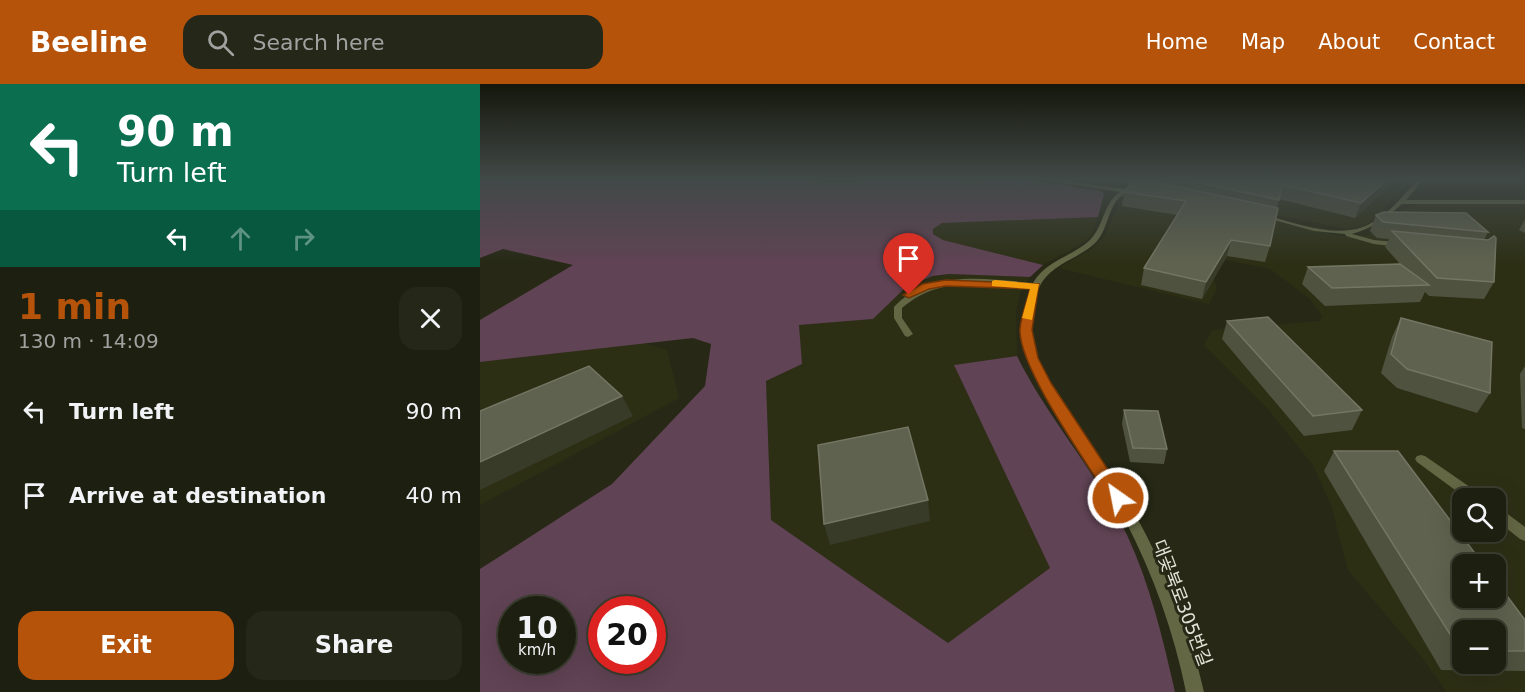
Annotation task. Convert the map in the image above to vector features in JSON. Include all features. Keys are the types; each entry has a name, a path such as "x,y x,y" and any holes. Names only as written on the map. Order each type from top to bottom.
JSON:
{"lane":[{"name":"대곶북로305번길","path":"1110,206 1093,241 1043,274 1036,286 1026,330 1031,358 1130,516 1162,588 1192,674 1195,692"},
{"path":"1342,233 1365,231 1380,222 1397,206"},
{"path":"1254,214 1374,242 1407,245"},
{"path":"908,334 898,318 898,307 909,295 926,286 977,282 1036,286"},
{"path":"1421,459 1461,488"},
{"path":"1506,521 1525,535"}],"shaded area":[{"path":"480,206 1101,206 1098,217 942,223 933,229 933,234 943,240 1043,265 1030,277 949,274 933,276 906,287 873,319 799,325 802,364 766,381 771,520 948,643 1050,568 954,365 1017,356 1043,402 1102,489 1127,535 1149,592 1175,692 480,692 480,569 612,484 705,386 711,344 693,338 480,362 480,320 573,265 503,249 480,258"},
{"path":"1117,206 1207,206 1345,237 1368,235 1401,210 1411,206 1525,206 1525,692 1446,692 1424,660 1348,570 1331,505 1313,465 1267,408 1204,345 1212,330 1320,321 1322,316 1310,299 1270,269 1213,257 1211,272 1217,288 1209,304 1062,269 1061,266 1090,250 1105,236"},
{"path":"1234,206 1386,206 1364,226 1346,229"},
{"path":"1098,217 1091,236 1085,242 1043,265 943,240 933,233 936,225 942,223"},
{"path":"949,274 1030,277 1020,293 1016,312 1017,356 954,365 1050,568 948,643 771,520 766,381 802,364 799,325 873,319 906,287 919,280"},
{"path":"644,343 667,350 679,398 480,505 480,362"}],"building":[{"path":"1183,206 1278,208 1270,246 1231,240 1206,282 1144,268"},
{"path":"1384,212 1466,213 1488,232 1383,222 1376,215"},
{"path":"1392,231 1488,240 1494,236 1496,238 1494,282 1437,278"},
{"path":"1400,264 1429,285 1332,288 1308,267"},
{"path":"1268,317 1362,410 1313,416 1227,321"},
{"path":"1401,318 1492,342 1490,393 1407,369 1391,354"},
{"path":"589,366 622,396 480,462 480,411"},
{"path":"1124,410 1158,411 1167,449 1133,448"},
{"path":"908,427 928,500 824,524 818,445"},
{"path":"1334,451 1398,451 1452,523 1452,542 1466,542 1475,554 1452,554 1452,608 1506,608 1506,594 1525,620 1525,651 1506,651 1506,620 1452,620 1452,637"}],"slow traffic":[{"path":"995,283 1036,286 1028,318"}],"route":[{"path":"909,295 926,286 946,283 977,282 1036,286 1026,330 1031,358 1118,498"}]}
